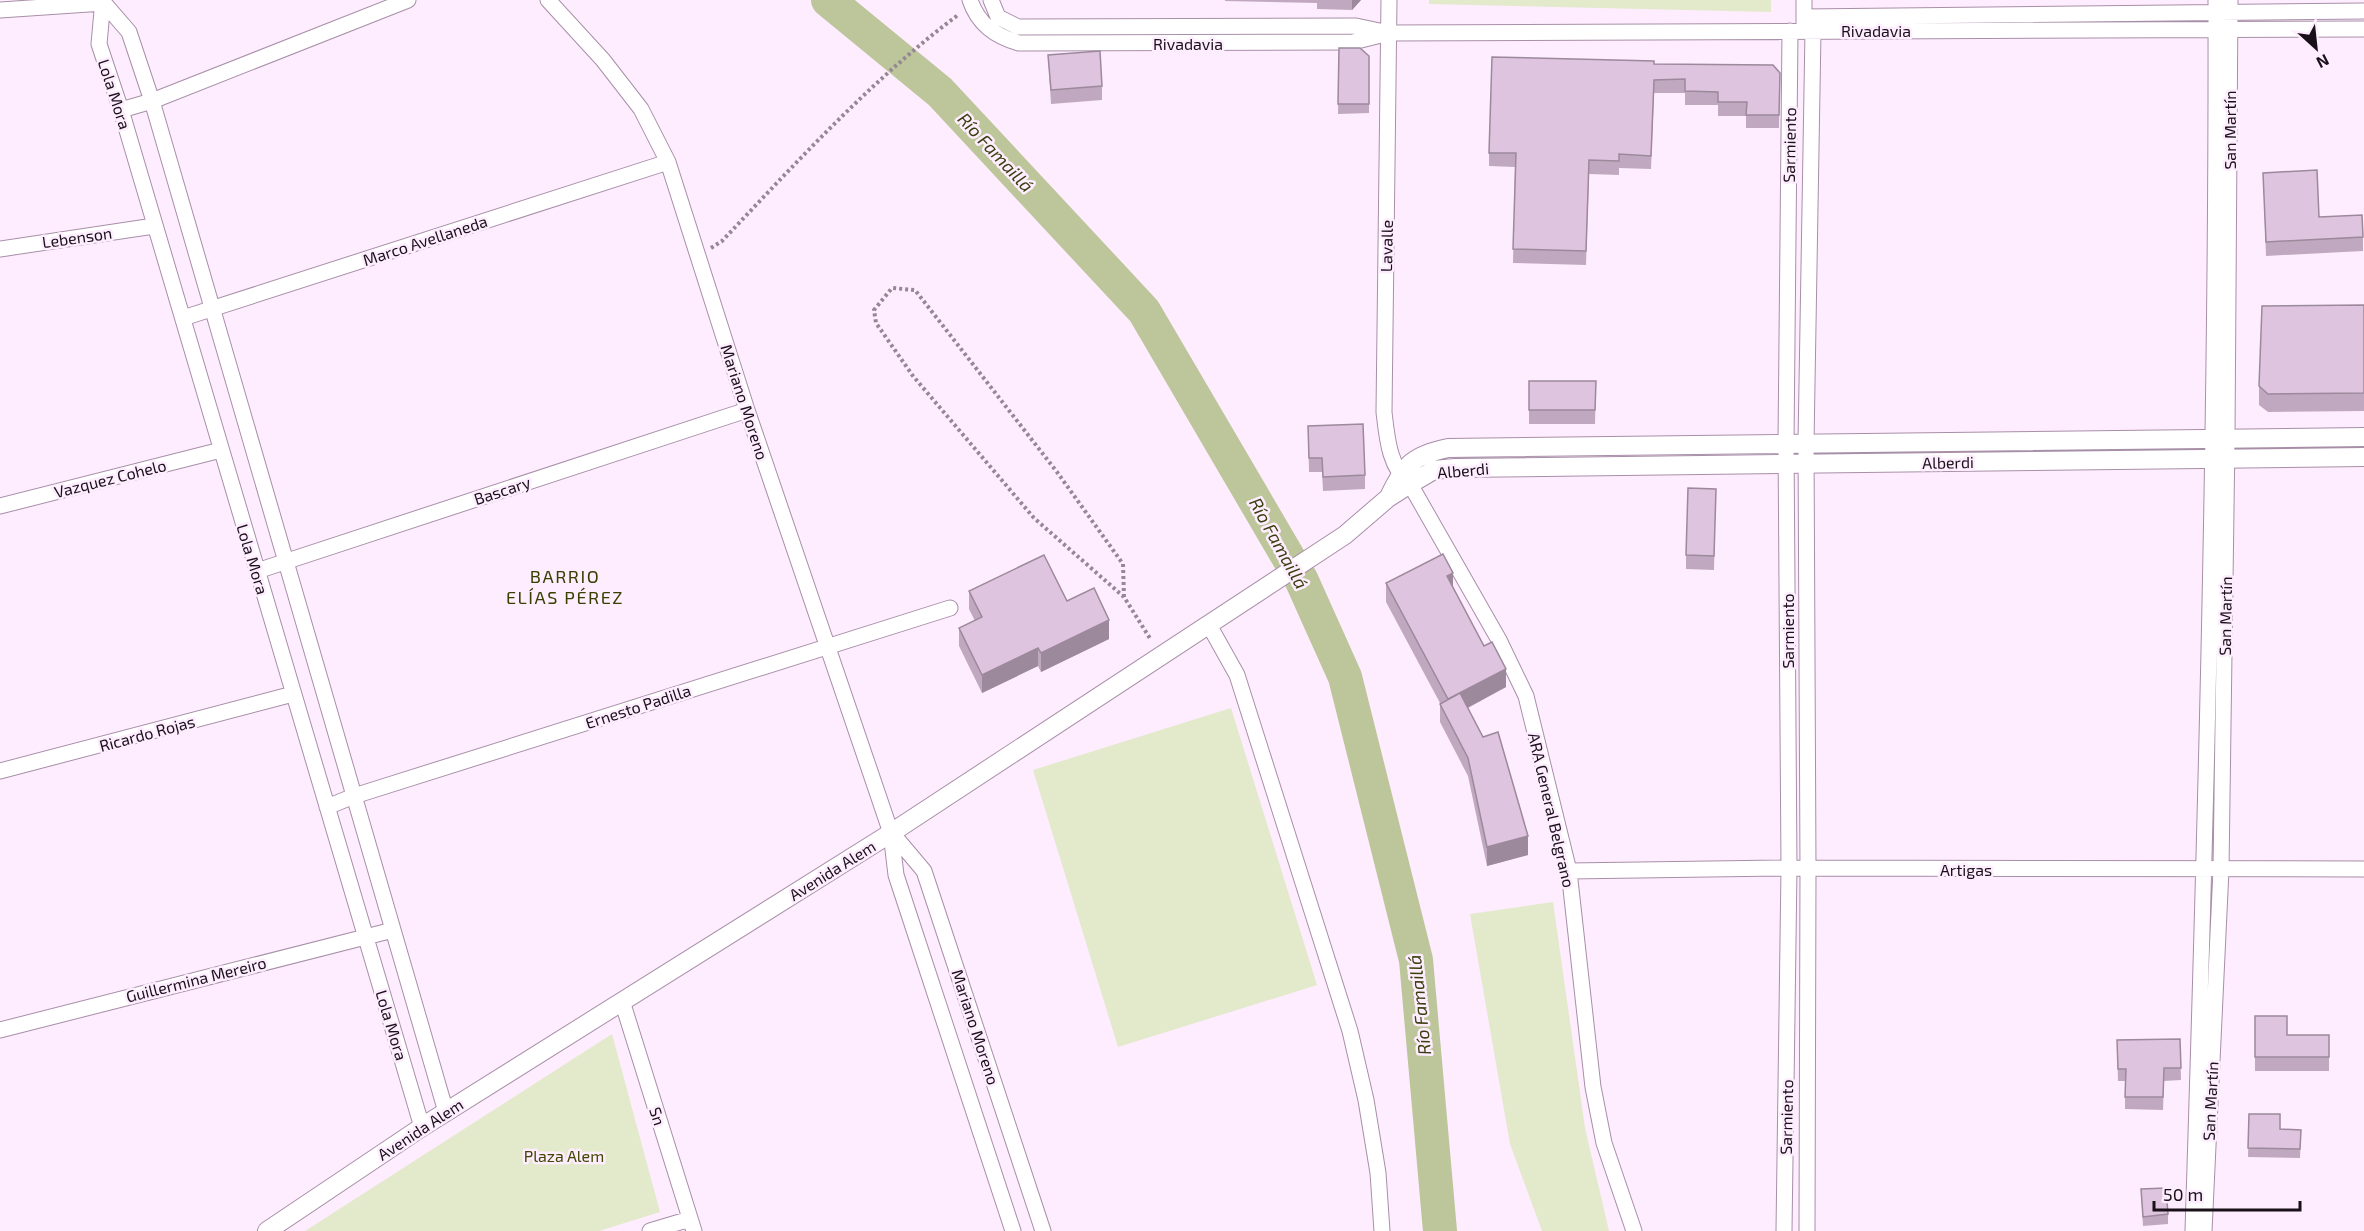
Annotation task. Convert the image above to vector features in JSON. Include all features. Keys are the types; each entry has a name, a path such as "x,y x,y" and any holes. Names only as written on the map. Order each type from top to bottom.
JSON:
{"street":[{"path":"121,110 152,101 408,0"},
{"name":"Mariano Moreno","path":"548,0 603,60 641,109 668,162 747,410 891,833 896,875 1013,1231"},
{"path":"971,2 980,21 994,23 991,0"},
{"name":"Lavalle","path":"1389,0 1384,412 1392,459 1405,480"},
{"name":"Sarmiento","path":"1784,1231 1789,868 1786,443 1804,0"},
{"path":"0,10 104,1"},
{"name":"Lola Mora","path":"104,1 129,32 152,101 446,1112"},
{"name":"Lola Mora","path":"104,1 99,44 121,110 422,1127"},
{"name":"Rivadavia","path":"1803,27 2223,6 2364,11"},
{"name":"San Martín","path":"2204,1231 2221,870 2220,437 2223,6"},
{"name":"Rivadavia","path":"994,23 1018,27 1356,26 1389,33 1803,27 2364,28"},
{"name":"Sarmiento","path":"1803,27 1808,869 1807,1231"},
{"name":"Marco Avellaneda","path":"183,318 668,162"},
{"name":"Lebenson","path":"0,249 154,226"},
{"name":"Bascary","path":"257,571 747,410"},
{"name":"Alberdi","path":"1405,480 1410,462 1429,452 1448,448 2364,437"},
{"name":"Vazquez Cohelo","path":"0,506 221,450"},
{"name":"Alberdi","path":"1388,498 1405,480 1434,470 1455,468 2364,457"},
{"name":"San Martín","path":"2193,1231 2220,459"},
{"name":"ARA General Belgrano","path":"1405,480 1499,640 1526,696 1569,871 1593,1087 1604,1143 1634,1231"},
{"name":"Avenida Alem","path":"267,1231 422,1127 891,833 1345,535 1388,498"},
{"name":"Ernesto Padilla","path":"327,807 354,796 950,608"},
{"path":"1215,621 1237,675 1350,1031 1366,1100 1378,1173 1382,1231"},
{"name":"Ricardo Rojas","path":"0,771 293,694"},
{"name":"Mariano Moreno","path":"891,833 924,871 1040,1230"},
{"name":"Artigas","path":"1569,871 1789,868 2364,869"},
{"name":"Guillermina Mereiro","path":"0,1030 393,930"},
{"name":"Sn","path":"622,1001 692,1225"},
{"path":"650,1231 692,1225"}],"path":[{"path":"698,257 722,240 841,116 971,2"},
{"path":"1125,597 1124,564 1057,472 915,290 892,288 874,310 876,323 913,376 1034,518 1125,597 1161,656"}],"green space":[{"path":"1429,0 1771,0 1771,12 1429,4"},
{"path":"1231,708 1317,985 1118,1047 1033,770"},
{"path":"1553,902 1585,1128 1609,1231 1542,1231 1510,1144 1470,914"},
{"name":"Plaza Alem","path":"612,1034 660,1212 599,1231 305,1231"}],"building":[{"path":"1339,48 1360,48 1369,56 1369,104 1338,104"},
{"path":"1100,51 1102,86 1051,90 1048,55"},
{"path":"1492,57 1654,61 1654,64 1773,65 1780,73 1779,115 1746,115 1747,102 1718,102 1718,92 1685,91 1685,79 1654,80 1651,156 1619,154 1619,161 1589,160 1586,251 1513,249 1516,153 1489,153"},
{"path":"2317,170 2319,217 2362,215 2363,237 2266,242 2263,173"},
{"path":"2364,305 2364,393 2268,394 2259,386 2262,306"},
{"path":"1529,381 1596,381 1595,410 1529,410"},
{"path":"1363,424 1365,475 1323,477 1322,458 1309,458 1308,426"},
{"path":"1688,488 1716,489 1714,556 1686,555"},
{"path":"1443,554 1453,573 1447,576 1484,646 1492,642 1506,669 1448,699 1386,583"},
{"path":"1044,555 1067,601 1094,588 1109,620 1041,653 1038,648 982,675 959,628 982,617 969,591"},
{"path":"1460,693 1483,737 1498,732 1528,836 1487,847 1468,758 1440,704"},
{"path":"2255,1016 2287,1016 2287,1035 2329,1035 2329,1057 2255,1057"},
{"path":"2180,1039 2181,1068 2164,1068 2163,1097 2125,1097 2126,1069 2118,1069 2117,1040"},
{"path":"2249,1114 2280,1114 2280,1129 2301,1130 2300,1149 2248,1148"},
{"path":"2166,1188 2168,1214 2143,1217 2141,1189"}],"waterway":[{"name":"Río Famaillá","path":"828,0 940,92 1144,311 1301,579 1345,677 1416,960 1440,1231"}],"district":[{"name":"BARRIO ELÍAS PÉREZ","path":"565,586"}]}
